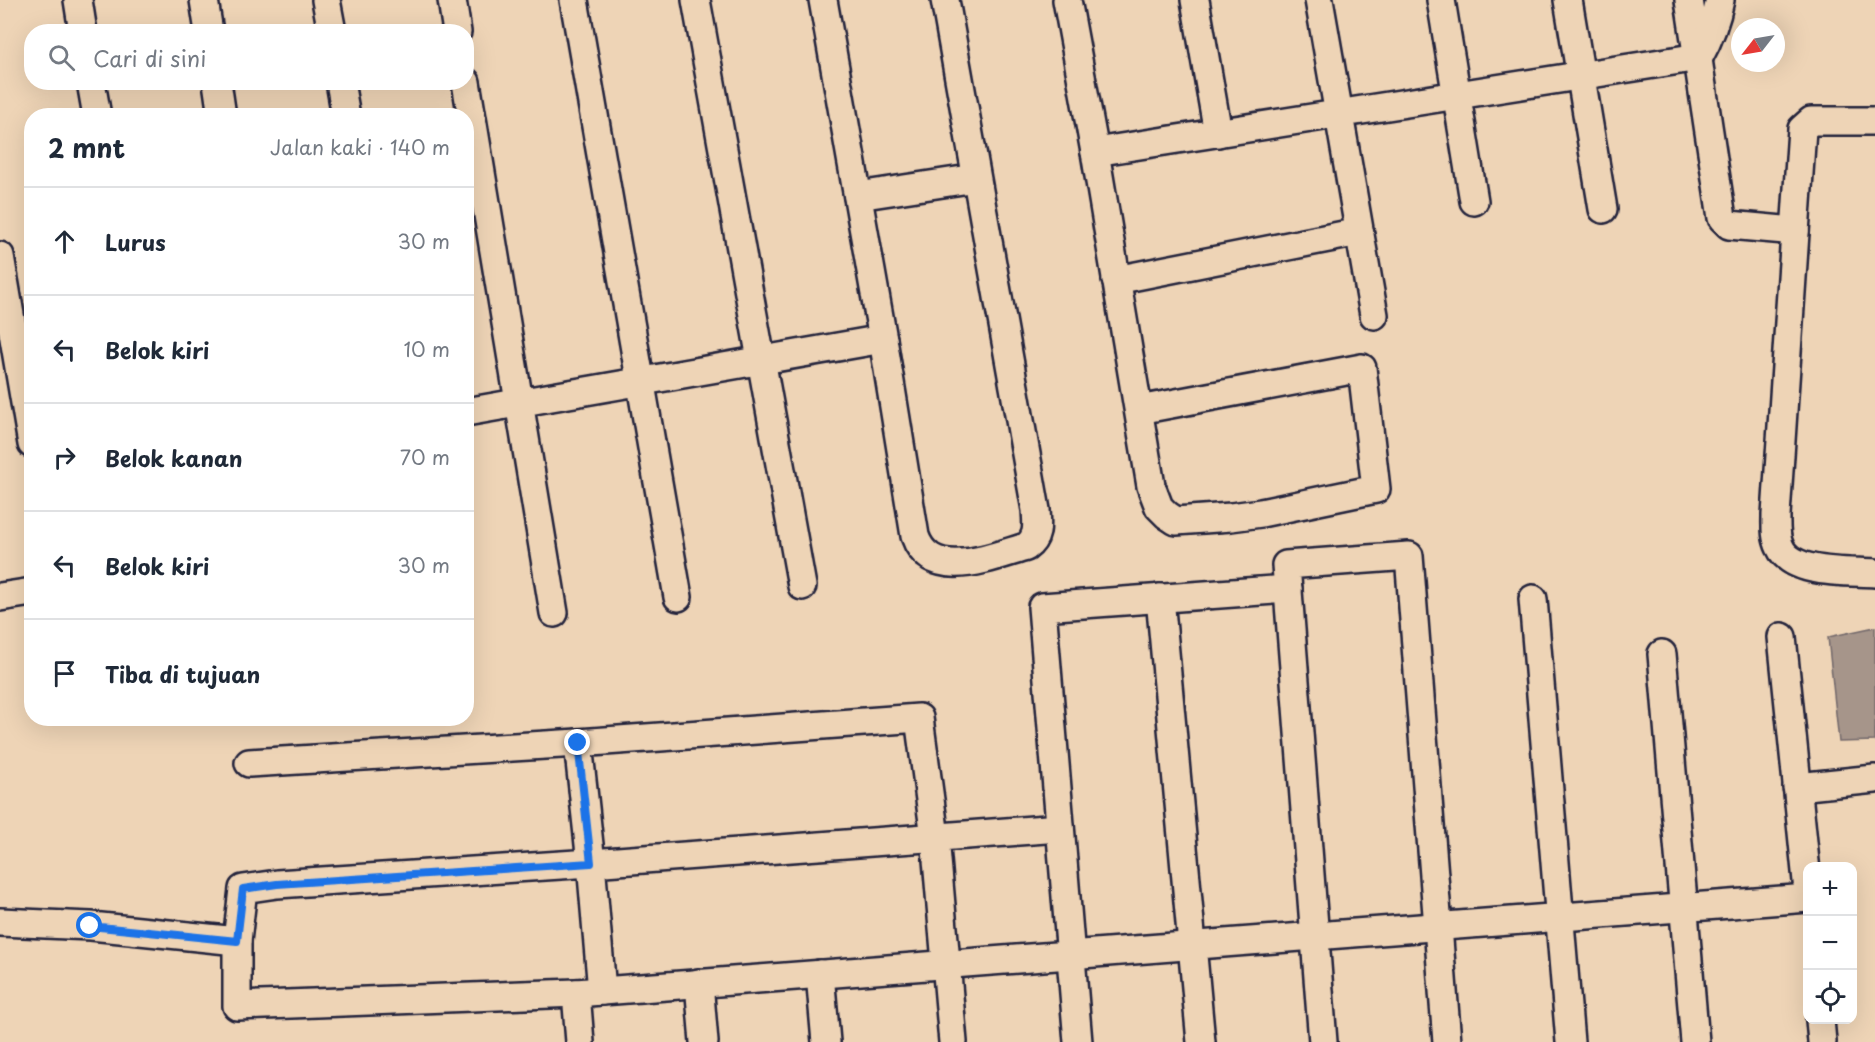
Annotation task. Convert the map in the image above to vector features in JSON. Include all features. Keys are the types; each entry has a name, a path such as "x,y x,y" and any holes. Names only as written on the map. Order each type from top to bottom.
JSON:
{"street":[{"path":"78,0 82,24"},
{"path":"204,0 208,24"},
{"path":"326,0 330,24"},
{"path":"452,0 456,24"},
{"path":"574,0 678,597"},
{"path":"696,0 802,586"},
{"path":"823,0 915,536 918,545 932,559 945,564 972,562 1026,547 1035,537 1037,530 1036,510 945,0"},
{"path":"1067,0 1095,152 1116,279 1139,410 1155,498 1167,515 1176,520 1261,513 1376,489 1362,368 1139,410"},
{"path":"1195,0 1218,133"},
{"path":"1319,0 1374,315"},
{"path":"1441,0 1474,201"},
{"path":"1568,0 1604,209"},
{"path":"1689,0 1722,218 1729,225 1795,231"},
{"path":"1699,57 1714,23 1720,0"},
{"path":"1095,152 1699,57"},
{"path":"92,90 96,108"},
{"path":"218,90 221,108"},
{"path":"341,90 345,108"},
{"path":"467,90 470,108"},
{"path":"1875,121 1811,121 1802,129 1776,534 1780,549 1790,560 1805,567 1875,573"},
{"path":"474,130 554,613"},
{"path":"858,196 976,178"},
{"path":"1116,279 1359,232"},
{"path":"0,256 24,396"},
{"path":"474,411 883,339"},
{"path":"1323,1042 1286,565 1409,556 1447,1042"},
{"path":"1078,1042 1042,607 1288,589"},
{"path":"0,597 24,593"},
{"path":"1160,598 1202,1042"},
{"path":"1533,599 1570,1042"},
{"path":"1782,637 1805,862"},
{"path":"1662,654 1695,1042"},
{"path":"249,763 578,743 919,718 934,837 953,1042"},
{"path":"578,743 591,863 589,992 580,1042"},
{"path":"1797,787 1875,779"},
{"path":"1060,828 277,884 243,889 237,941 237,1006 589,992 1803,898"},
{"path":"0,922 90,926 237,941"},
{"path":"820,974 826,1042"},
{"path":"699,983 704,1042"},
{"path":"1820,1024 1822,1042"}],"shaded area":[{"path":"1875,627 1875,741 1839,742 1828,637"}],"route":[{"path":"90,926 237,941 243,889 277,884 591,863 578,743"}]}
